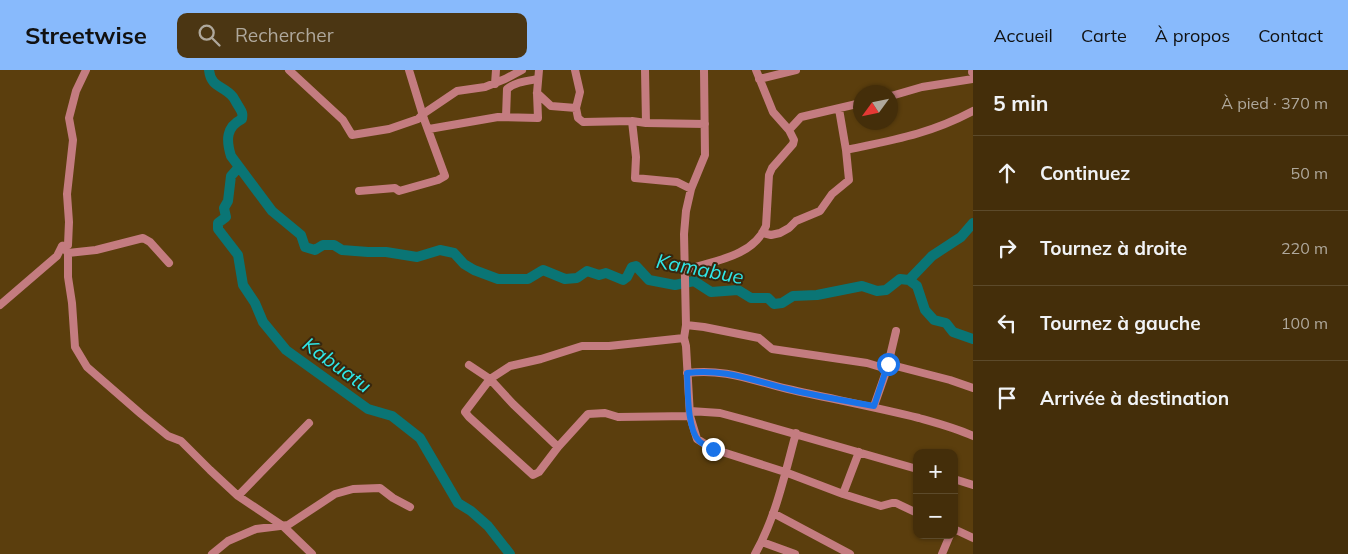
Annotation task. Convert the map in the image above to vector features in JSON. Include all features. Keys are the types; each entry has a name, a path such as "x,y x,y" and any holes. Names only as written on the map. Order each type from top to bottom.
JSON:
{"street":[{"path":"62,246 68,245 70,237 67,194 72,140 69,118 76,91 86,70"},
{"path":"289,70 343,120 352,135 389,129 418,119 457,91 486,87 522,70"},
{"path":"359,191 395,188 399,191 438,180 445,176 409,70"},
{"path":"495,84 496,70"},
{"path":"429,129 506,117 538,118 537,93 539,70"},
{"path":"575,70 580,92 576,108 578,118 583,122 632,121 705,124"},
{"path":"645,70 646,123"},
{"path":"704,70 705,155 691,189 684,234 686,325 684,338 690,413 695,435 700,442 713,449 881,506 896,503 913,511"},
{"path":"685,270 719,262 741,252 762,233 766,226 769,175 772,168 791,147 794,140 789,130 773,112 758,79 756,70"},
{"path":"758,79 796,70"},
{"path":"898,94 973,74"},
{"path":"506,117 507,89 509,86 538,79"},
{"path":"537,93 551,106 576,108"},
{"path":"789,130 801,117 853,105"},
{"path":"762,233 771,235 780,233 796,221 820,211 832,194 849,180 839,109"},
{"path":"846,150 911,137 951,123 973,111"},
{"path":"632,121 636,178 677,182 691,189"},
{"path":"68,253 96,250 143,238 150,242 169,263"},
{"path":"62,246 68,253 68,277 75,348 78,354 96,376 168,436 186,445 203,464 238,496 283,526 312,554"},
{"path":"0,305 57,256 62,246"},
{"path":"686,325 759,338 772,349 867,363 950,380 973,388"},
{"path":"874,406 896,331"},
{"path":"684,338 609,346 582,346 542,359 510,366 490,379 466,410 466,415 533,475 539,472 558,447 588,414 605,413 618,417 690,413 720,414 796,433 913,468"},
{"path":"468,364 490,379 558,447"},
{"path":"687,373 704,371 739,375 786,389 874,406 959,429 973,436"},
{"path":"238,496 309,423"},
{"path":"755,554 762,542 772,513 796,433"},
{"path":"843,494 859,452"},
{"path":"958,480 973,485"},
{"path":"212,554 228,542 256,528 288,525 342,491 380,488 393,498 410,506"},
{"path":"772,513 850,554"},
{"path":"958,531 973,538"},
{"path":"942,554 948,539"},
{"path":"762,542 796,554"}],"waterway":[{"name":"Kamabue","path":"209,70 212,80 233,97 242,113 242,119 230,130 228,145 231,156 272,211 301,235 305,247 315,250 323,245 334,245 342,250 386,252 417,257 440,250 454,253 464,264 474,270 498,279 528,279 543,270 565,279 577,278 587,271 599,275 606,273 623,280 627,277 632,267 636,266 649,280 675,285 694,281 711,292 738,290 751,298 768,298 774,304 782,303 793,296 817,295 862,286 877,291 886,290 900,279 909,280 917,286 925,310 934,320 946,323 953,332 973,339"},
{"name":"Kabuatu","path":"239,167 231,176 228,201 224,208 226,217 218,223 218,229 238,255 243,285 255,303 263,322 286,350 368,409 392,416 420,438 458,503 471,511 488,526 510,554"},
{"path":"909,280 932,256 961,237 973,223"}],"route":[{"path":"713,449 700,442 693,430 690,416 687,373 704,371 739,375 786,389 874,406 888,364"}]}
